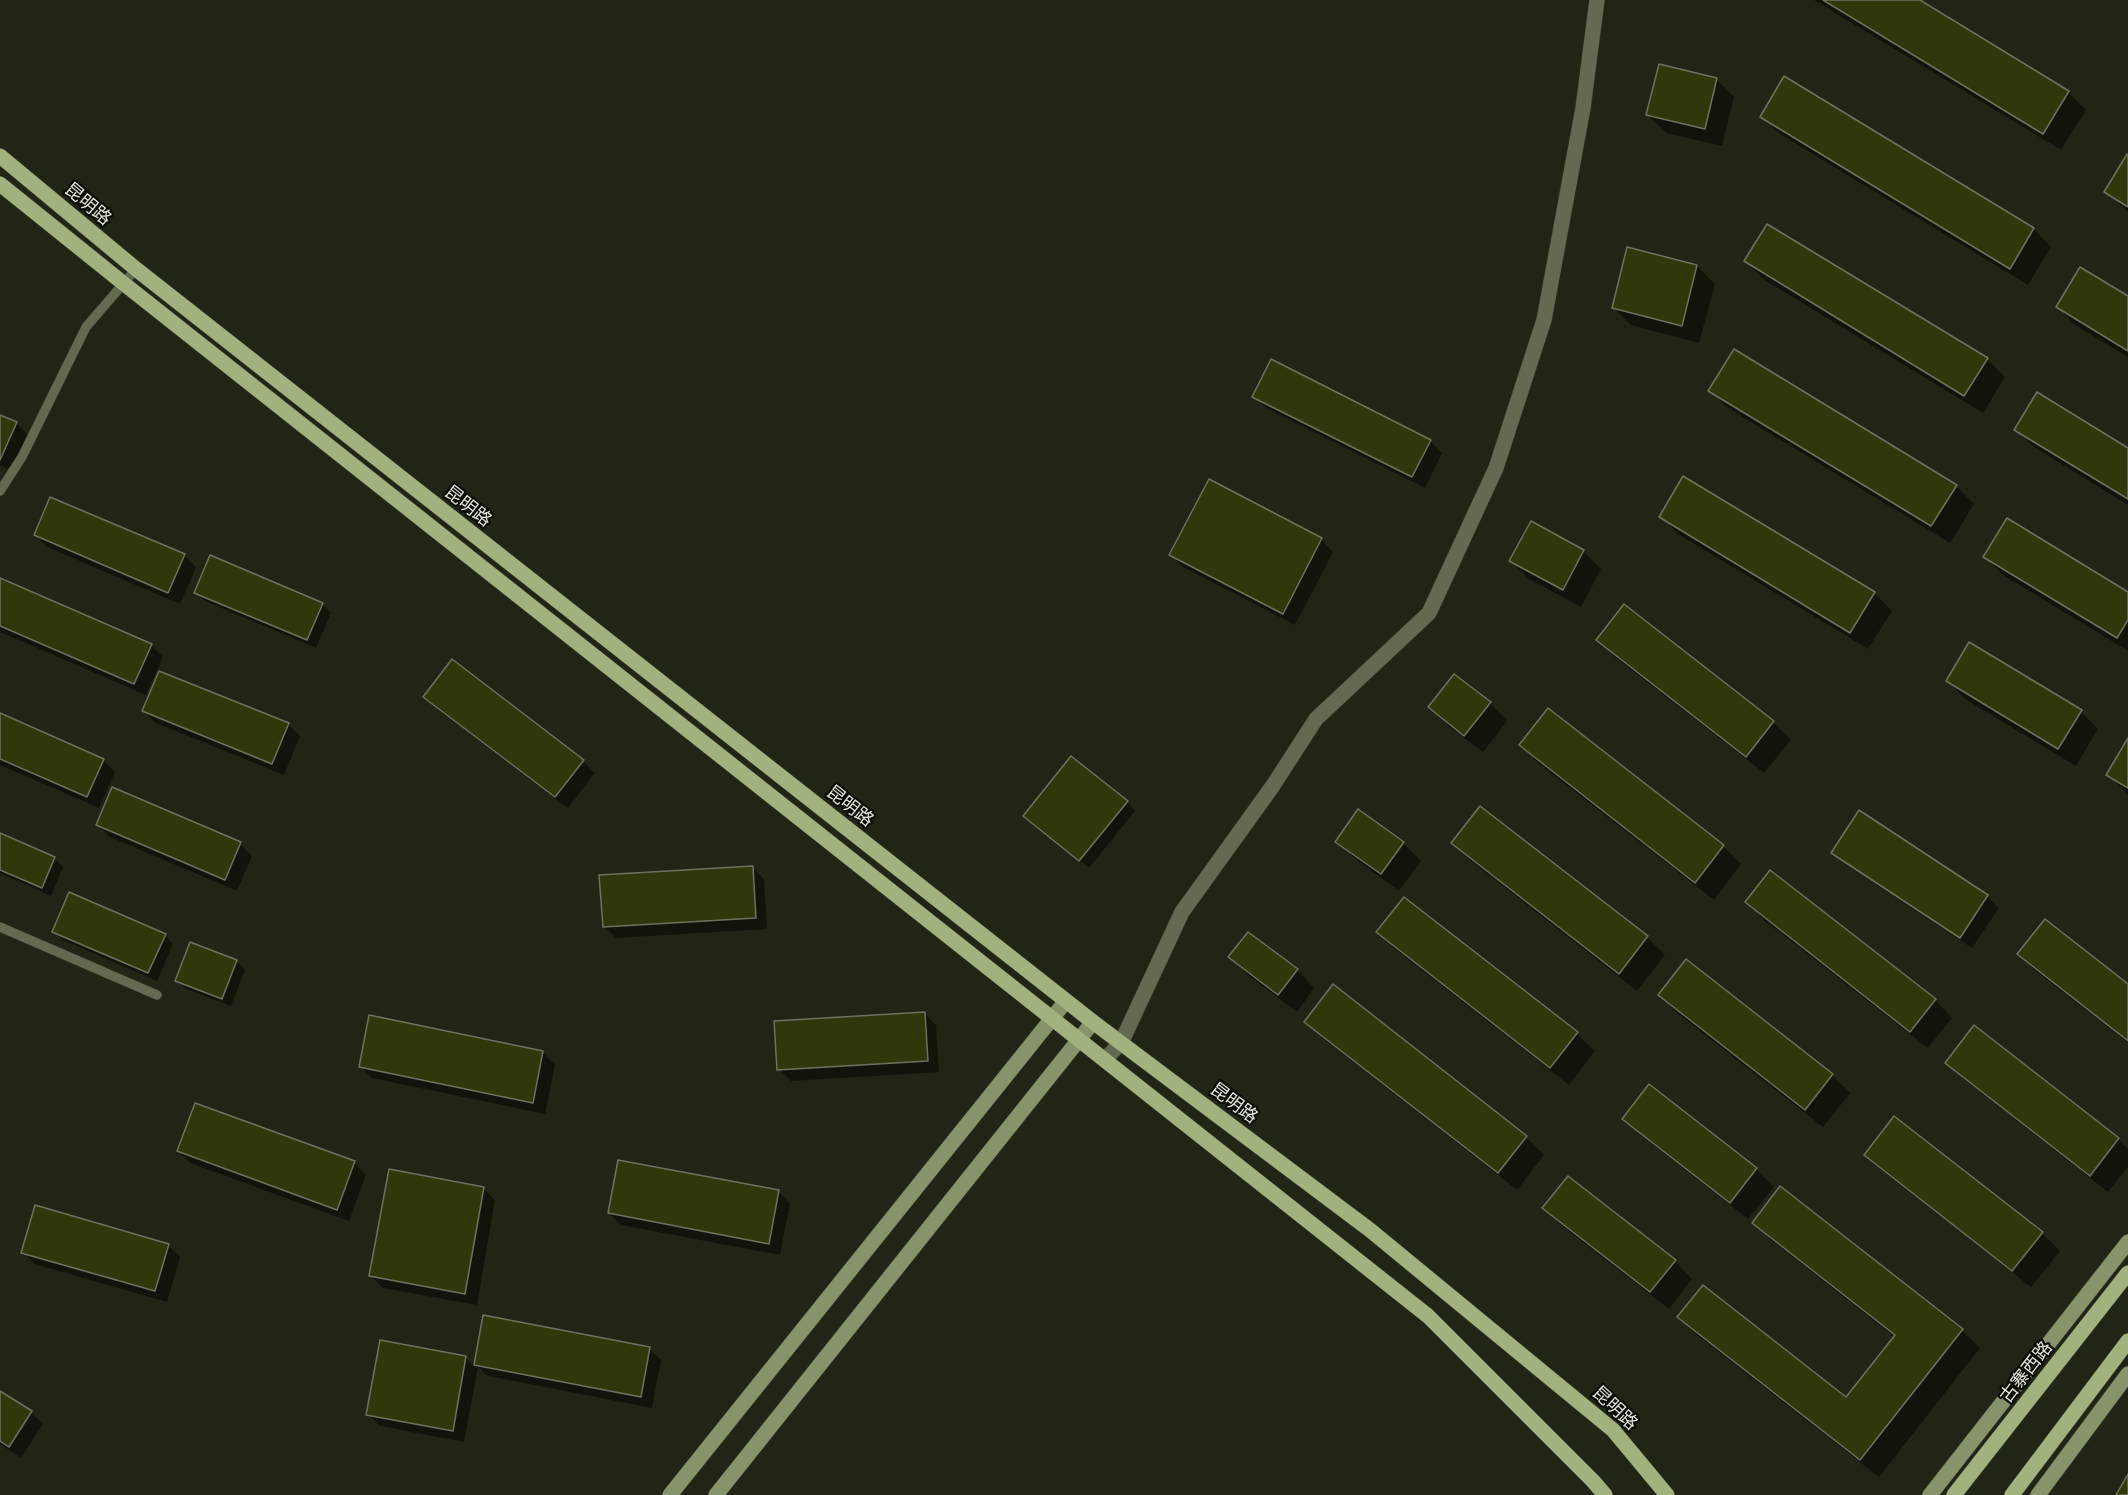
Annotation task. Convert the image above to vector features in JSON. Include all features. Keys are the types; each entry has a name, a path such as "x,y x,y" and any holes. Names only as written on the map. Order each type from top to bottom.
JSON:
{"main road":[{"name":"昆明路","path":"0,156 136,269 1066,1001 1370,1230 1613,1430 1667,1495"},
{"path":"0,184 1428,1316 1605,1495"},
{"path":"670,1495 1066,1001"},
{"path":"716,1495 1093,1022"},
{"path":"1930,1495 2128,1242"},
{"name":"古寨西路","path":"1954,1495 2128,1274"},
{"path":"2012,1495 2128,1341"},
{"path":"2038,1495 2128,1374"}],"street":[{"path":"1105,1059 1121,1044 1182,912 1272,787 1316,719 1429,613 1496,468 1544,320 1582,108 1597,0"}],"lane":[{"path":"0,491 22,457 86,327 136,269"},
{"path":"0,927 157,995"}],"building":[{"path":"1823,0 1920,0 2069,91 2043,134"},
{"path":"1659,64 1717,78 1705,129 1646,115"},
{"path":"1784,76 2034,228 2010,269 1760,117"},
{"path":"2128,155 2128,207 2104,192"},
{"path":"1767,224 1988,358 1964,396 1744,261"},
{"path":"1627,247 1697,265 1682,326 1612,308"},
{"path":"2080,267 2128,296 2128,351 2056,307"},
{"path":"1734,349 1957,485 1931,526 1708,391"},
{"path":"1271,359 1431,440 1412,477 1252,397"},
{"path":"2037,392 2128,448 2128,499 2014,430"},
{"path":"0,415 17,422 0,460"},
{"path":"1683,476 1875,592 1850,633 1659,517"},
{"path":"1209,479 1322,538 1283,614 1169,555"},
{"path":"50,497 185,554 168,593 34,535"},
{"path":"2007,518 2128,592 2128,620 2117,638 1983,557"},
{"path":"1531,521 1584,550 1563,590 1509,561"},
{"path":"210,555 323,603 307,640 194,593"},
{"path":"0,578 152,644 134,684 0,626"},
{"path":"1624,604 1774,721 1746,757 1596,640"},
{"path":"1969,642 2082,710 2058,749 1946,681"},
{"path":"452,659 584,760 555,797 423,697"},
{"path":"159,671 289,723 272,764 142,711"},
{"path":"1454,674 1491,702 1464,736 1428,707"},
{"path":"1548,708 1724,845 1695,883 1519,745"},
{"path":"0,713 104,759 87,797 0,759"},
{"path":"2128,738 2128,788 2106,775"},
{"path":"1071,756 1128,801 1079,861 1023,816"},
{"path":"112,787 241,842 225,880 96,825"},
{"path":"1480,806 1648,936 1619,974 1451,843"},
{"path":"1358,809 1404,842 1381,874 1335,842"},
{"path":"1859,810 1988,895 1960,938 1831,853"},
{"path":"0,833 55,857 42,888 0,870"},
{"path":"753,866 756,918 603,927 599,875"},
{"path":"1770,870 1936,999 1910,1032 1745,902"},
{"path":"69,892 166,934 148,973 52,932"},
{"path":"1404,897 1578,1032 1550,1068 1376,932"},
{"path":"2045,919 2128,984 2128,1041 2017,954"},
{"path":"1248,932 1298,969 1278,995 1228,957"},
{"path":"190,942 237,960 222,999 175,981"},
{"path":"1686,959 1833,1074 1805,1110 1658,995"},
{"path":"1333,984 1527,1136 1498,1173 1304,1022"},
{"path":"925,1012 928,1061 777,1070 774,1021"},
{"path":"369,1015 543,1051 533,1103 359,1067"},
{"path":"1974,1025 2119,1138 2090,1176 1945,1063"},
{"path":"1649,1084 1757,1168 1730,1203 1622,1119"},
{"path":"195,1103 355,1161 337,1210 177,1151"},
{"path":"1894,1116 2043,1232 2012,1271 1864,1155"},
{"path":"618,1160 779,1190 769,1244 608,1213"},
{"path":"389,1169 484,1187 465,1294 369,1276"},
{"path":"1568,1176 1676,1260 1650,1292 1542,1208"},
{"path":"1780,1186 1963,1329 1860,1460 1677,1317 1703,1285 1846,1397 1895,1335 1752,1223"},
{"path":"35,1205 169,1244 155,1291 21,1253"},
{"path":"483,1315 650,1347 641,1397 474,1365"},
{"path":"380,1340 466,1356 453,1431 366,1415"},
{"path":"0,1391 32,1411 9,1447 0,1441"},
{"path":"2128,1474 2128,1495 2116,1495"}]}
